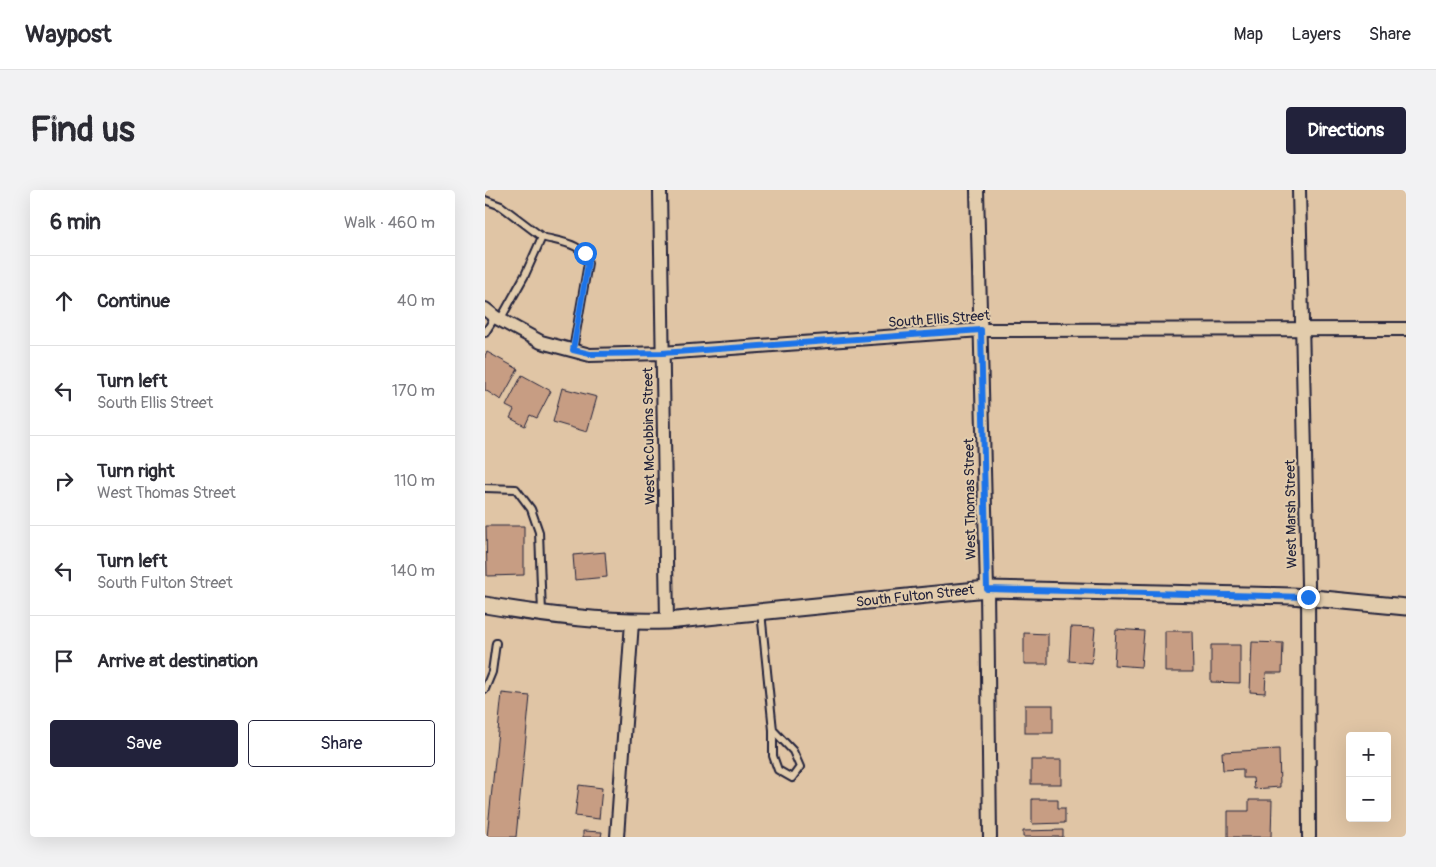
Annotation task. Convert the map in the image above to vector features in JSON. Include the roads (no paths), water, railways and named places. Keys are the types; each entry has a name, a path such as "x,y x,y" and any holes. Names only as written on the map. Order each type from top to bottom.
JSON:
{"street":[{"name":"West McCubbins Street","path":"660,190 667,621"},
{"name":"West Thomas Street","path":"977,190 987,589 990,837"},
{"name":"West Marsh Street","path":"1299,190 1308,597 1309,837"},
{"name":"South Ellis Street","path":"493,316 541,342 590,354 662,353 981,330 1406,329"},
{"name":"South Fulton Street","path":"485,605 542,615 632,622 667,621 987,589 1308,597 1406,607"},
{"path":"617,837 632,622"}],"lane":[{"path":"485,200 501,206 542,237 576,247 587,257 588,263 573,350"},
{"path":"485,333 493,316 525,275 542,237"},
{"path":"485,488 516,489 531,509 539,532 542,615"},
{"path":"761,611 773,730 773,756 778,770 792,778 800,767 793,751 773,730"},
{"path":"485,688 491,672 497,642"}]}
